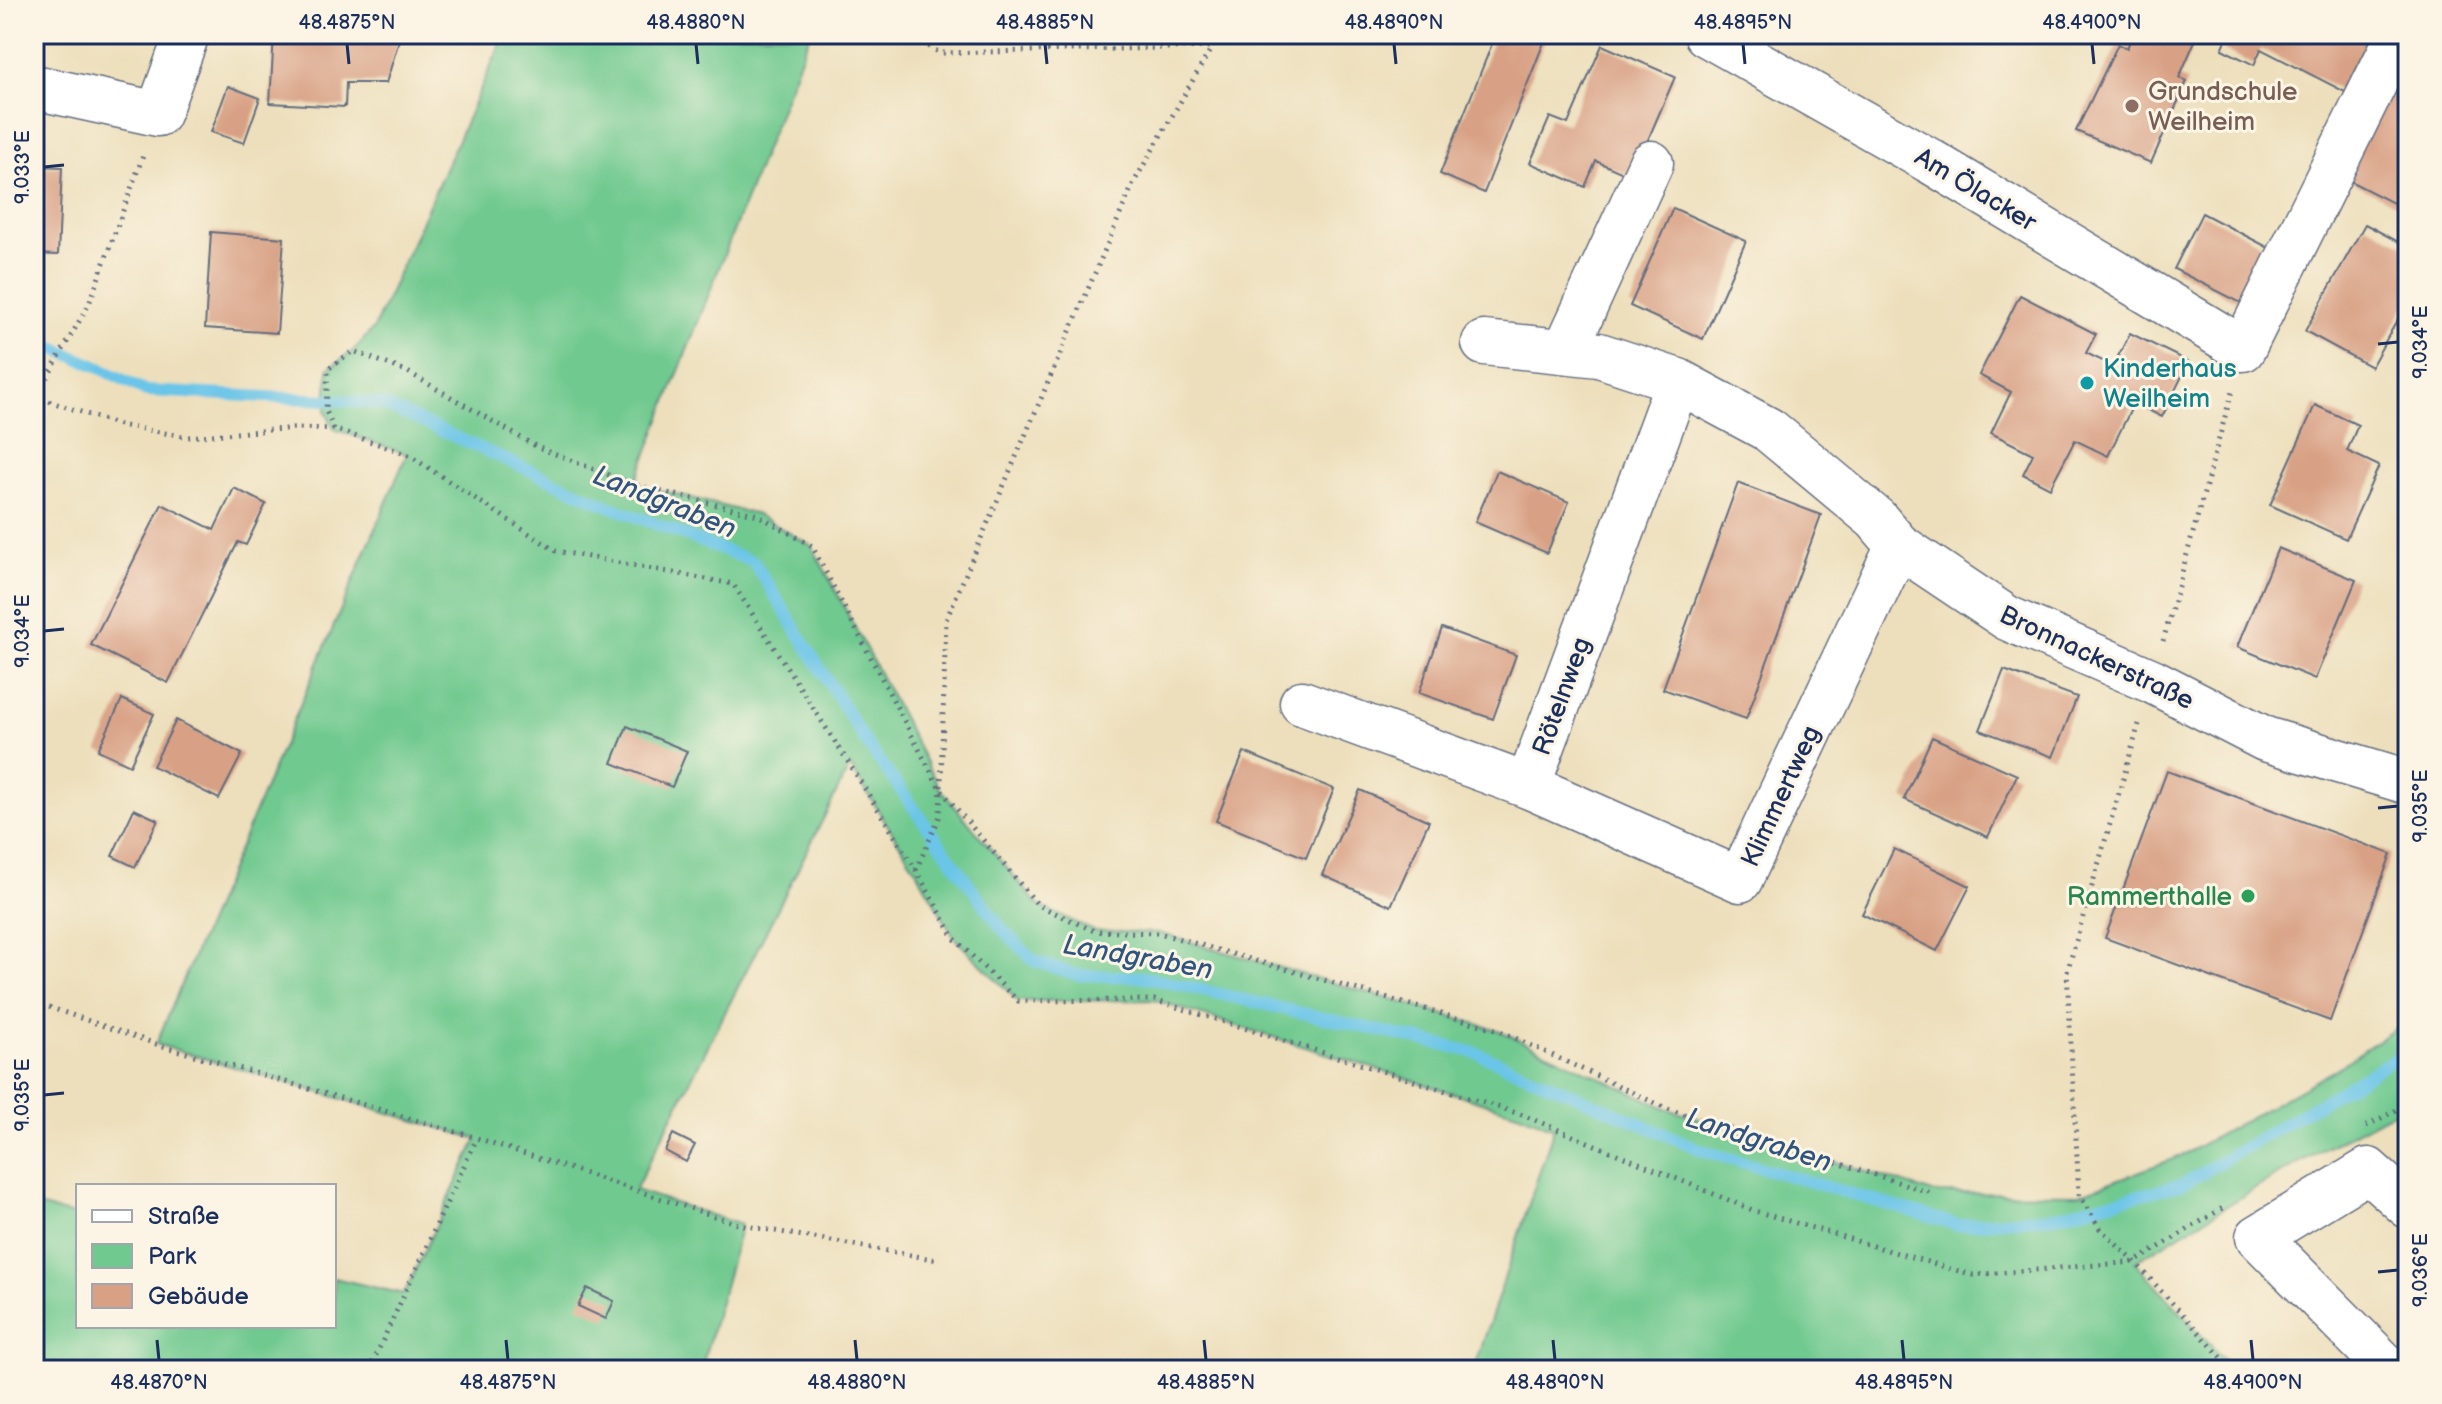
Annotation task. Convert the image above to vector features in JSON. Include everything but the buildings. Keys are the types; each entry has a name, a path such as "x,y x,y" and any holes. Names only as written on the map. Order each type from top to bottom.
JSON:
{"street":[{"path":"34,87 158,114 187,34"},
{"name":"Am Ölacker","path":"1706,34 1930,161 2243,349"},
{"path":"2243,349 2399,34"},
{"path":"1565,351 1651,163"},
{"name":"Bronnackerstraße","path":"1484,343 1599,355 1678,381 1769,430 1876,519 1898,545 2007,618 2152,681 2265,739 2408,782"},
{"name":"Rötelnweg","path":"1302,703 1528,786 1678,381"},
{"name":"Klimmertweg","path":"1528,786 1740,880 1898,545"},
{"path":"2390,1370 2258,1237 2368,1170 2408,1206"}],"path":[{"path":"908,34 940,53 1212,47"},
{"path":"916,870 940,816 946,620 1134,182 1217,34"},
{"path":"158,114 89,304 34,398 119,425 188,437 295,428 334,429 407,454 556,551 733,584 916,870 955,939 1018,1001 1154,1000 1520,1114 1755,1211 1972,1275 2135,1262"},
{"path":"2233,1370 2135,1262 2100,1229 2079,1194 2067,972 2152,681 2243,349"},
{"path":"334,429 326,411 328,369 353,351 406,371 537,447 635,485 758,515 812,546 940,789 1038,905 1094,931 1159,933 1498,1030 1668,1109 1932,1193"},
{"path":"34,1002 156,1044 477,1138 741,1225 938,1260"},
{"path":"369,1370 477,1138"}],"green space":[{"path":"505,34 810,34 635,484 758,515 812,546 940,789 1038,905 1094,931 1159,933 1498,1030 1668,1109 1933,1193 2079,1194 2181,1156 2333,1071 2408,1020 2408,1104 2296,1164 2135,1262 2233,1370 1474,1370 1554,1128 1520,1114 1154,1000 1018,1001 955,939 916,870 850,766 635,1190 741,1225 701,1370 34,1370 34,1205 76,1216 76,1328 336,1328 336,1278 404,1294 477,1139 156,1044 407,454 334,429 326,411 328,369 353,351 374,328"}],"waterway":[{"name":"Landgraben","path":"34,340 146,391 384,405 609,506 754,562 867,744 1002,929 1034,961 1078,975 1145,977 1477,1053 1704,1151 1958,1225 2051,1217 2183,1184 2408,1051"}],"place":[{"name":"Grundschule Weilheim","path":"2132,106"},
{"name":"Kinderhaus Weilheim","path":"2087,383"},
{"name":"Rammerthalle","path":"2248,896"}]}
